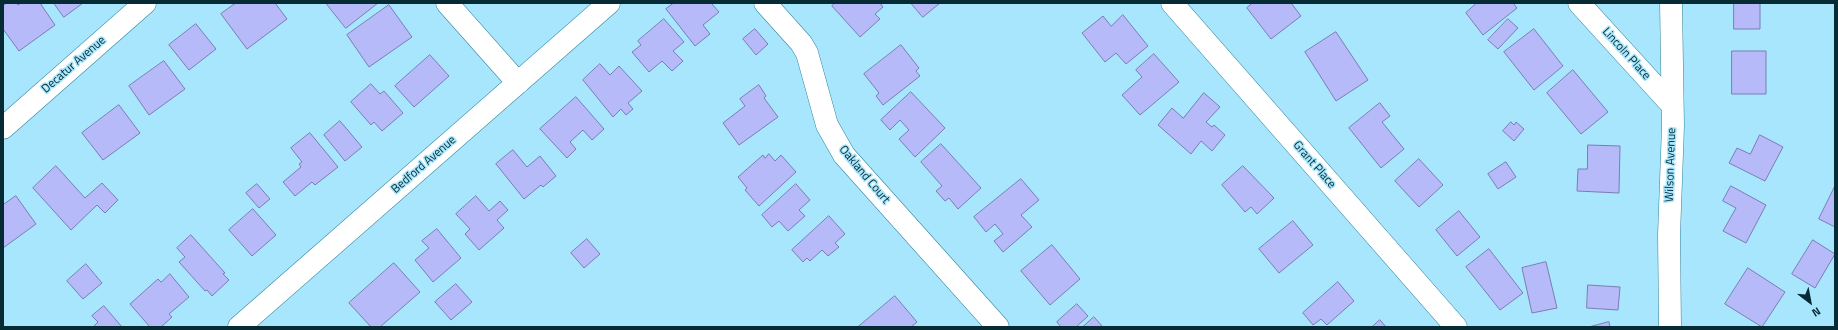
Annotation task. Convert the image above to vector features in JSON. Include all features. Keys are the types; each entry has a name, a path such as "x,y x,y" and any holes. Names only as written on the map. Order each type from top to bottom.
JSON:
{"street":[{"name":"Decatur Avenue","path":"3,128 146,3"},
{"path":"447,3 518,83"},
{"name":"Bedford Avenue","path":"239,327 609,3"},
{"name":"Oakland Court","path":"765,3 801,43 807,54 826,125 844,155 998,327"},
{"name":"Grant Place","path":"1172,3 1456,327"},
{"name":"Lincoln Place","path":"1580,3 1672,105"},
{"name":"Wilson Avenue","path":"1670,327 1669,235 1672,105 1671,3"}],"building":[{"path":"7,3 16,3 18,5 21,3 40,3 55,25 19,51 3,29 3,6"},
{"path":"54,3 83,3 64,17"},
{"path":"236,3 275,3 287,19 247,49 221,14"},
{"path":"326,3 378,3 346,28"},
{"path":"674,3 711,3 719,12 703,25 710,34 695,46 666,9"},
{"path":"835,3 880,3 883,7 875,14 880,19 860,37 832,6"},
{"path":"911,3 940,3 923,17"},
{"path":"1253,3 1291,3 1301,16 1271,39 1247,8"},
{"path":"1477,3 1513,3 1517,8 1483,35 1466,13"},
{"path":"1734,3 1760,3 1760,29 1734,29"},
{"path":"389,5 412,37 369,67 347,35"},
{"path":"1123,15 1148,46 1126,64 1116,53 1105,62 1082,33 1103,16 1111,26"},
{"path":"664,19 684,42 673,51 683,61 672,71 662,61 649,72 632,52 641,45 638,41"},
{"path":"1508,19 1518,28 1498,49 1488,40"},
{"path":"196,24 216,49 189,70 169,45"},
{"path":"755,29 768,44 756,55 743,39"},
{"path":"1534,29 1563,66 1534,90 1504,52"},
{"path":"1336,32 1368,80 1336,101 1305,52"},
{"path":"901,45 919,68 916,71 920,76 883,105 876,96 879,93 864,74"},
{"path":"1732,51 1766,51 1766,94 1732,94"},
{"path":"1154,54 1179,82 1140,115 1122,95 1142,77 1136,70"},
{"path":"430,55 449,76 414,107 395,86"},
{"path":"164,61 185,89 149,115 129,86"},
{"path":"600,64 610,75 619,66 642,91 628,103 633,109 626,115 621,109 613,117 583,80"},
{"path":"1573,70 1608,112 1581,134 1547,93"},
{"path":"371,84 380,94 384,91 403,113 382,131 374,122 371,125 351,102"},
{"path":"759,85 766,96 764,98 778,117 739,145 723,123 745,106 740,99"},
{"path":"911,92 945,128 915,157 899,139 909,130 900,120 890,130 881,120"},
{"path":"1204,93 1220,107 1206,122 1212,127 1214,125 1225,135 1212,151 1201,141 1191,154 1158,125 1172,108 1183,118"},
{"path":"576,97 604,129 592,140 583,130 570,142 576,149 567,158 540,129"},
{"path":"1380,103 1390,116 1382,122 1404,149 1381,168 1349,128"},
{"path":"119,105 140,133 103,160 82,133"},
{"path":"340,121 362,147 345,161 324,135"},
{"path":"1511,122 1514,125 1516,122 1524,129 1514,141 1503,131"},
{"path":"310,133 338,167 315,185 312,182 295,196 283,182 301,167 299,164 302,162 291,148"},
{"path":"1760,135 1783,147 1765,181 1729,163 1737,148 1750,154"},
{"path":"941,144 981,188 958,209 949,198 945,201 936,191 942,186 921,162"},
{"path":"1588,145 1620,146 1619,193 1577,191 1578,169 1587,169"},
{"path":"513,150 527,167 540,156 556,176 543,187 541,185 524,199 496,164"},
{"path":"769,154 775,161 781,155 796,172 759,206 745,190 747,188 738,177 763,155 765,158"},
{"path":"1419,159 1443,185 1419,207 1395,181"},
{"path":"1506,162 1516,177 1498,189 1488,174"},
{"path":"56,166 85,198 102,183 118,200 105,213 97,205 71,230 33,188"},
{"path":"1243,166 1274,198 1257,214 1251,207 1245,212 1222,185"},
{"path":"1021,179 1039,200 1021,215 1032,227 1003,252 994,241 1003,234 995,224 986,232 974,217"},
{"path":"257,184 270,199 259,208 246,193"},
{"path":"796,184 810,200 799,210 805,216 788,231 779,221 772,227 762,215"},
{"path":"1731,186 1766,205 1746,243 1723,231 1736,208 1723,201"},
{"path":"1835,186 1835,227 1819,219"},
{"path":"16,196 36,224 3,248 3,205"},
{"path":"476,196 489,211 500,201 508,210 497,220 504,228 479,250 465,234 470,229 456,214"},
{"path":"253,209 276,235 252,256 229,230"},
{"path":"1459,211 1480,237 1457,256 1436,230"},
{"path":"829,216 845,234 835,243 839,247 828,256 822,250 810,261 807,258 803,262 792,250"},
{"path":"1293,221 1313,245 1279,273 1259,249"},
{"path":"437,229 461,258 433,282 415,260 429,248 422,241"},
{"path":"191,235 225,273 223,274 229,280 212,296 207,290 205,291 179,262 185,257 177,248"},
{"path":"587,239 600,254 584,268 571,253"},
{"path":"1813,240 1835,254 1815,288 1792,274"},
{"path":"1052,245 1080,279 1050,305 1021,271"},
{"path":"1489,249 1523,293 1500,310 1466,267"},
{"path":"1546,262 1557,308 1532,313 1522,268"},
{"path":"394,263 420,292 380,327 371,327 349,303"},
{"path":"86,264 102,283 83,299 67,281"},
{"path":"1748,268 1785,292 1762,327 1725,304"},
{"path":"170,274 189,297 169,314 172,317 161,327 150,327 130,304 158,279 161,282"},
{"path":"1338,282 1354,301 1327,325 1321,319 1313,325 1303,313"},
{"path":"456,284 472,302 451,320 435,302"},
{"path":"1588,285 1620,287 1618,310 1587,308"},
{"path":"895,296 917,322 911,327 858,327"},
{"path":"1077,304 1088,316 1076,327 1061,327 1057,322"},
{"path":"104,306 122,327 93,327 98,322 92,316"},
{"path":"1094,317 1103,327 1083,327"},
{"path":"1380,320 1386,327 1372,327"},
{"path":"1609,322 1610,327 1589,327"}]}
